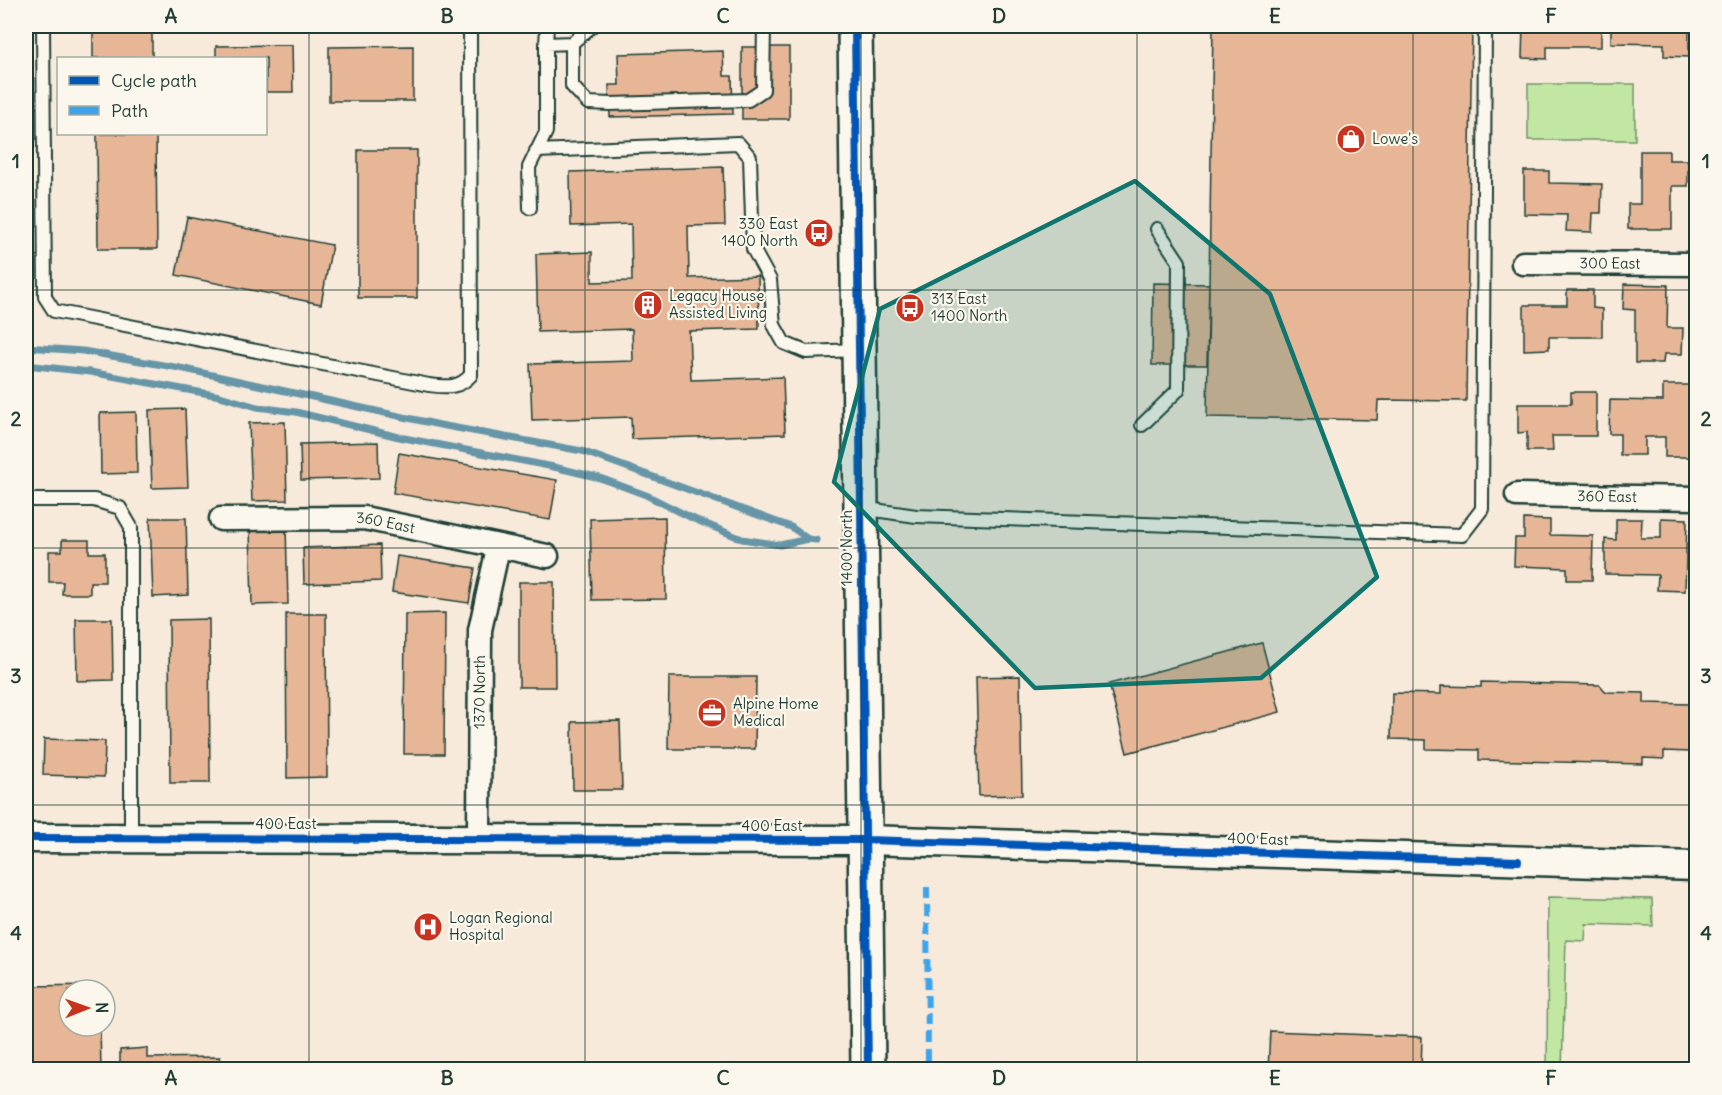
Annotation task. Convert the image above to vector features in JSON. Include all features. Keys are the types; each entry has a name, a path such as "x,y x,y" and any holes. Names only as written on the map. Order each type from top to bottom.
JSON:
{"main road":[{"name":"1400 North","path":"855,26 860,508 867,840 868,1070"}],"street":[{"name":"300 East","path":"1523,263 1696,264"},
{"name":"360 East","path":"1516,495 1696,498"},
{"name":"360 East","path":"221,519 364,518 498,548 547,556"},
{"name":"1370 North","path":"479,839 480,630 498,548"},
{"name":"400 East","path":"26,838 867,840 1696,866"}],"lane":[{"path":"43,26 45,297 49,306 66,313 429,385 450,387 464,384 471,375 470,26"},
{"path":"530,208 529,167 546,132 547,26"},
{"path":"546,44 572,43 592,26"},
{"path":"572,43 572,86 588,103 748,100 763,90 764,26"},
{"path":"860,508 928,517 1462,535 1482,509 1485,26"},
{"path":"536,151 738,143 750,157 753,249 770,280 774,325 783,343 806,352 859,350"},
{"path":"1142,425 1178,390 1179,262 1157,229"},
{"path":"26,500 94,500 120,508 131,527 131,837"}],"highlighted area":[{"path":"1135,181 1270,294 1377,577 1261,678 1035,688 834,482 880,309"}],"green space":[{"path":"1528,84 1635,84 1635,140 1528,140"},
{"path":"1548,897 1652,899 1653,926 1586,924 1585,941 1566,940 1562,1069 1547,1069"}],"building":[{"path":"93,26 152,26 152,57 93,57"},
{"path":"1213,26 1472,26 1466,401 1378,400 1377,420 1207,417"},
{"path":"1523,26 1601,26 1601,47 1547,47 1547,59 1522,58"},
{"path":"1611,26 1689,26 1689,57 1664,56 1664,44 1611,43"},
{"path":"292,45 293,92 267,92 267,57 216,57 216,46"},
{"path":"413,46 413,101 329,101 329,47"},
{"path":"742,47 789,47 789,119 742,119"},
{"path":"723,51 724,76 732,76 733,114 610,117 609,85 619,85 618,54"},
{"path":"97,135 156,135 157,249 98,249"},
{"path":"358,150 417,150 417,298 358,298"},
{"path":"1640,151 1669,151 1669,160 1688,160 1688,186 1672,186 1672,229 1628,229 1628,204 1640,204"},
{"name":"Legacy House Assisted Living","path":"723,167 725,225 688,226 689,278 758,276 759,329 689,331 691,380 783,377 785,434 632,439 631,417 532,420 530,364 633,361 632,329 538,332 536,254 592,252 592,282 632,281 631,224 571,226 570,172"},
{"path":"1524,171 1549,171 1549,183 1602,184 1601,213 1593,213 1592,232 1566,231 1567,215 1524,214"},
{"path":"187,217 332,245 321,304 176,275"},
{"path":"1153,283 1209,284 1207,365 1152,365"},
{"path":"1624,284 1668,285 1667,328 1683,328 1682,354 1664,354 1663,363 1635,363 1635,310 1623,309"},
{"path":"1567,290 1593,290 1593,308 1602,309 1602,337 1549,337 1549,349 1524,350 1524,305 1567,305"},
{"path":"1663,385 1691,385 1690,457 1665,457 1665,437 1645,437 1645,455 1620,455 1620,434 1609,434 1610,400 1663,401"},
{"path":"1571,392 1596,392 1596,436 1552,436 1553,451 1527,451 1527,432 1518,433 1518,404 1571,404"},
{"path":"185,409 188,487 152,488 149,410"},
{"path":"136,412 137,473 101,474 100,413"},
{"path":"285,422 287,500 252,501 249,423"},
{"path":"378,442 379,478 301,480 300,444"},
{"path":"399,453 557,480 550,520 393,493"},
{"path":"665,517 666,599 592,600 590,519"},
{"path":"150,518 186,518 188,595 153,597"},
{"path":"1661,518 1687,519 1685,591 1657,590 1658,575 1605,574 1605,539 1616,540 1616,519 1642,519 1641,538 1661,538"},
{"path":"1524,519 1550,520 1550,535 1593,536 1592,580 1567,580 1567,568 1514,566 1515,538 1524,538"},
{"path":"286,526 288,604 252,605 250,527"},
{"path":"62,540 89,540 89,553 105,553 105,582 90,582 90,594 62,594 63,582 49,582 49,551 62,551"},
{"path":"380,545 381,581 304,584 303,548"},
{"path":"397,556 475,568 469,603 392,592"},
{"path":"519,582 554,582 555,687 519,687"},
{"path":"445,613 444,754 404,754 405,614"},
{"path":"286,614 326,614 327,777 287,778"},
{"path":"76,619 112,619 113,680 77,681"},
{"path":"209,619 210,783 170,783 169,620"},
{"path":"1262,643 1280,712 1127,753 1109,684"},
{"path":"1020,676 1022,795 979,796 976,677"},
{"name":"Alpine Home Medical","path":"669,677 756,677 755,749 668,749"},
{"path":"1481,682 1600,685 1606,692 1644,693 1644,703 1692,704 1691,752 1664,751 1664,759 1643,758 1643,764 1479,760 1479,750 1426,749 1426,740 1391,739 1392,693 1441,694 1441,686 1481,687"},
{"path":"620,721 622,790 573,790 572,722"},
{"path":"44,739 105,741 104,777 43,775"},
{"path":"26,986 57,986 57,1038 100,1038 101,1070 26,1070"},
{"path":"1270,1031 1422,1037 1421,1070 1268,1070"},
{"path":"147,1048 147,1058 220,1057 220,1070 120,1070 120,1050"}],"waterway":[{"path":"26,347 83,351 180,368 440,425 582,451 791,527 808,539 816,540"},
{"path":"26,365 90,372 220,396 257,407 296,412 399,437 554,467 600,478 646,495 694,519 742,539 780,545 808,539"}],"marked path":[{"path":"927,887 928,1070"}],"cycle path":[{"path":"855,26 868,1070"},
{"path":"26,838 867,840 1518,861"}],"place":[{"name":"Lowe's","path":"1351,139"},
{"name":"330 East 1400 North","path":"819,233"},
{"name":"Legacy House Assisted Living","path":"648,305"},
{"name":"313 East 1400 North","path":"910,308"},
{"name":"Alpine Home Medical","path":"712,713"},
{"name":"Logan Regional Hospital","path":"428,927"}]}
